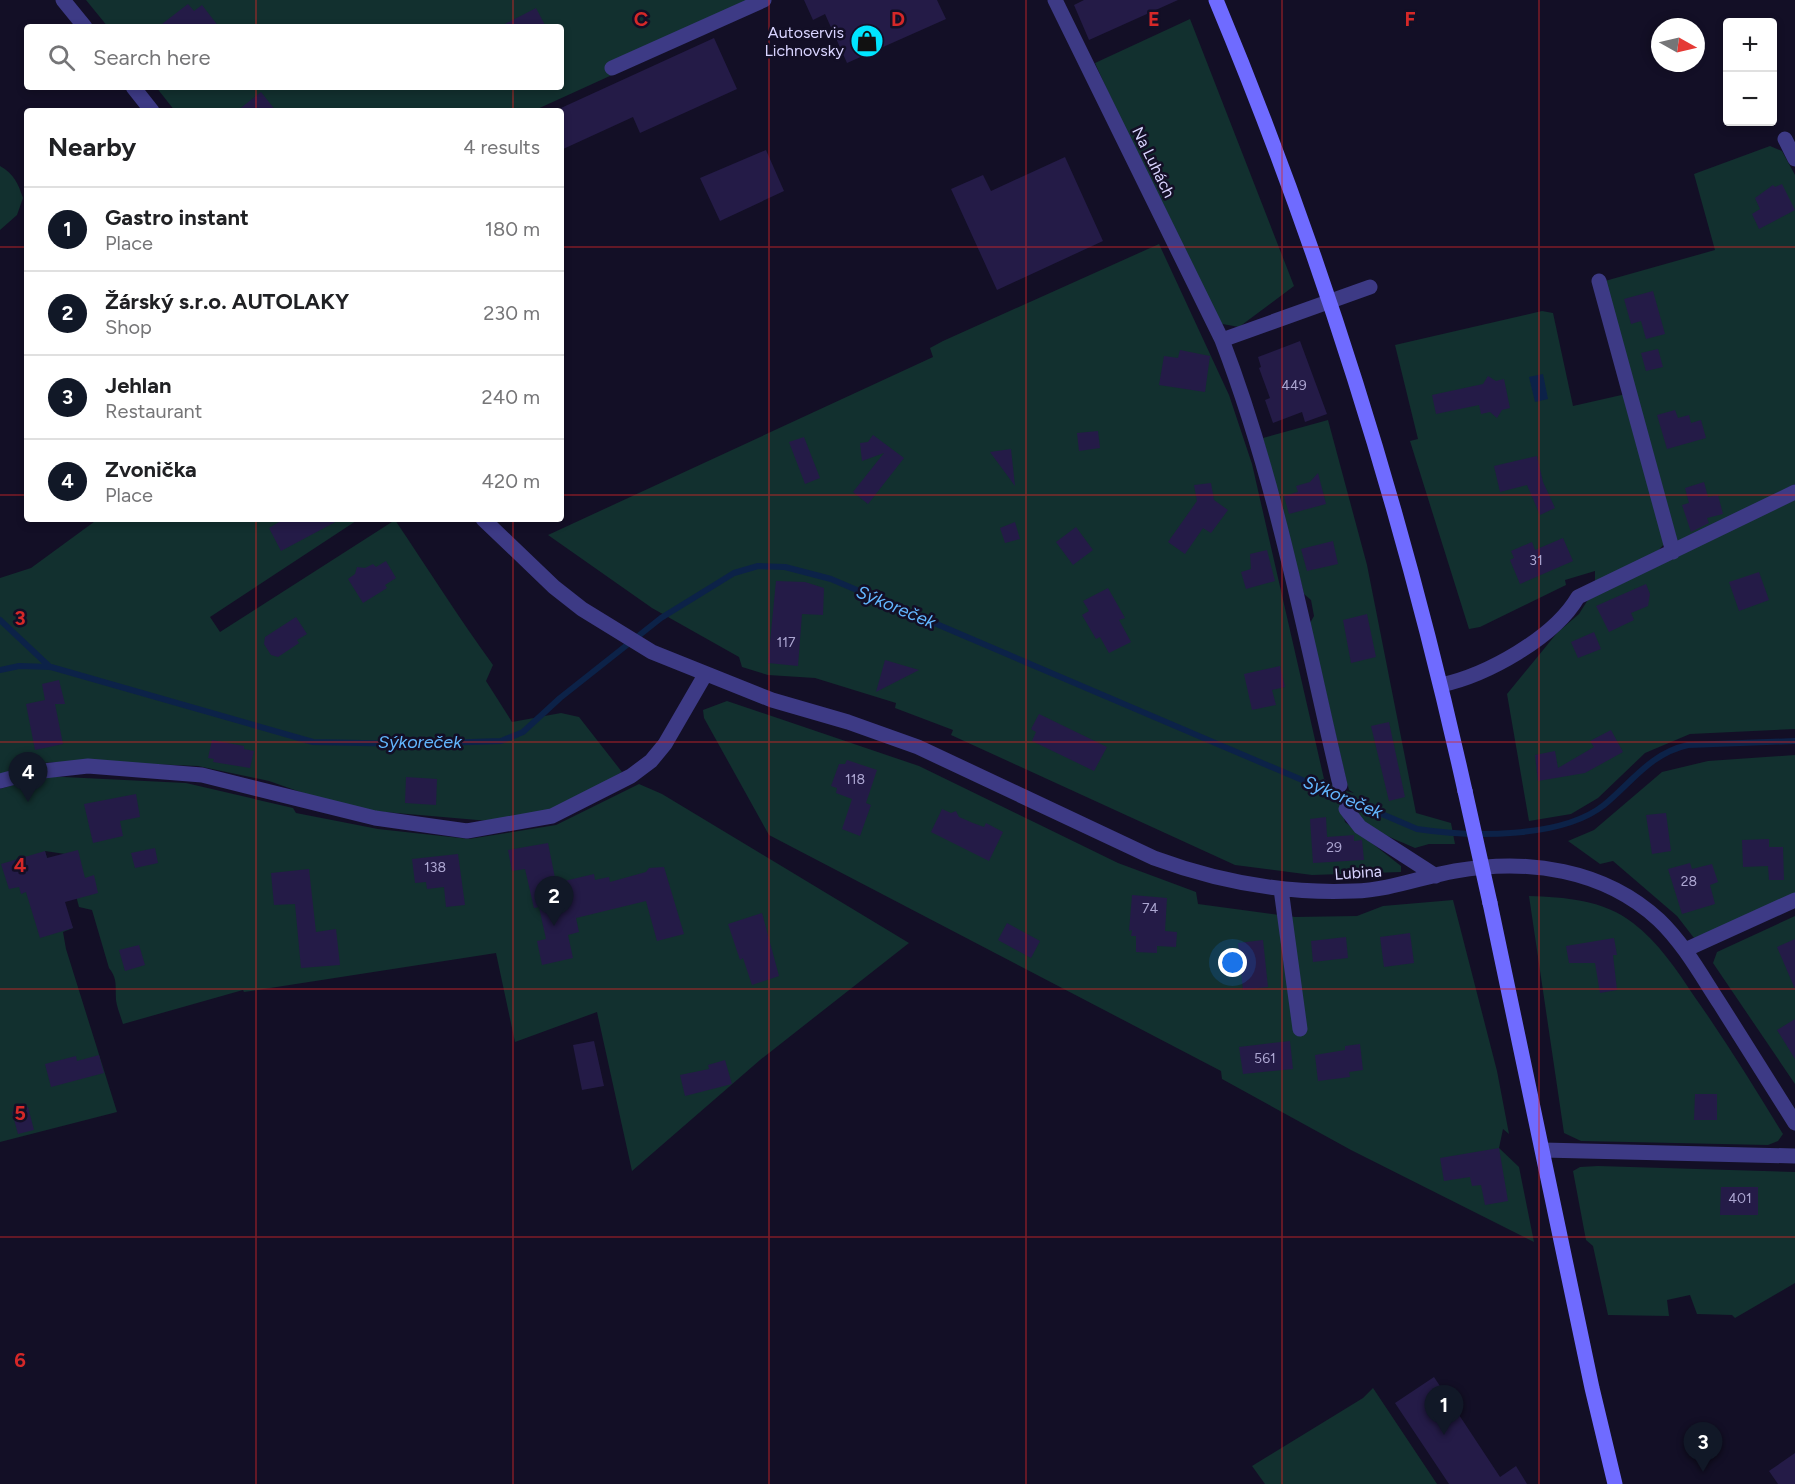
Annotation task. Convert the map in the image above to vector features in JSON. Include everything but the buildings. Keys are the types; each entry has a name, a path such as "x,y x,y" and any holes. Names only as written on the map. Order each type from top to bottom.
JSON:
{"main road":[{"path":"1216,0 1259,103 1331,301 1389,491 1441,685 1490,903 1594,1398 1615,1484"}],"street":[{"path":"63,0 83,24"},
{"path":"612,68 764,0"},
{"name":"Na Luhách","path":"1055,0 1222,340 1240,388 1260,454 1340,785"},
{"path":"135,90 150,108"},
{"path":"1785,139 1795,159"},
{"path":"1599,281 1673,552"},
{"path":"1222,340 1370,286"},
{"path":"1441,685 1464,680 1547,634 1572,609 1578,597 1795,492"},
{"name":"Lubina","path":"486,522 554,587 618,632 652,652 772,700 889,735 1154,858 1185,869 1233,882 1281,889 1356,891 1402,886 1456,871 1513,866 1578,874 1610,886 1643,907 1685,950 1795,1123"},
{"path":"0,781 34,772 88,766 202,775 375,818 466,831 552,816 631,776 651,761 665,744 705,675"},
{"path":"1346,809 1360,827 1436,876"},
{"path":"1281,889 1300,1029"},
{"path":"1685,950 1795,900"},
{"path":"1543,1150 1795,1156"}],"green space":[{"path":"86,0 748,0 612,75 540,108 173,108 158,90 564,90 564,24 106,24"},
{"path":"1190,19 1294,286 1239,327 1217,323 1173,238 1095,63"},
{"path":"1770,146 1782,151 1795,175 1795,484 1678,544 1605,281 1715,250 1694,174"},
{"path":"0,166 15,179 23,198 17,215 0,230"},
{"path":"1159,244 1229,395 1252,464 1324,779 1335,784 1345,822 1401,866 1401,872 1312,875 1235,865 951,735 953,730 895,708 896,703 815,678 768,675 742,667 739,657 652,608 548,535 933,357 930,348 943,341"},
{"path":"1542,311 1553,313 1573,406 1626,394 1665,543 1657,552 1595,583 1595,571 1565,580 1566,585 1480,627 1469,629 1410,441 1418,439 1395,345"},
{"path":"1328,420 1367,565 1416,813 1451,823 1455,844 1429,844 1415,848 1382,833 1372,828 1356,813 1346,791 1354,793 1349,790 1345,775 1310,623 1314,616 1311,600 1304,594 1263,438"},
{"path":"1795,496 1795,729 1690,734 1645,753 1598,798 1571,814 1529,821 1507,694 1557,633 1579,614 1589,598"},
{"path":"94,522 354,522 210,617 220,632 392,522 396,522 493,665 486,681 512,722 561,713 579,717 622,772 554,812 489,821 373,811 309,795 269,781 198,766 79,761 40,763 0,774 0,578 31,568"},
{"path":"727,701 919,766 1118,863 1196,892 1198,904 1295,917 1357,916 1383,906 1453,900 1497,1071 1509,1134 1503,1129 1499,1148 1519,1167 1534,1242 1351,1150 1222,1079 1221,1071 769,835 704,718 703,710"},
{"path":"1795,755 1795,896 1694,938 1677,916 1613,861 1600,864 1568,841 1594,830 1662,772 1708,761"},
{"path":"43,776 186,783 293,808 296,813 378,829 469,839 556,825 639,784 662,794 909,943 760,1060 632,1171 597,1012 515,1042 496,953 244,992 243,990 123,1024 117,1003 115,980 109,968 92,910 79,907 65,854 45,851 52,876 73,928 63,932 66,949 117,1112 0,1142 0,789"},
{"path":"1529,896 1583,901 1609,909 1622,915 1651,939 1681,976 1751,1082 1783,1134 1778,1141 1768,1145 1581,1141 1564,1133"},
{"path":"1795,916 1795,1084 1713,963 1717,952"},
{"path":"1580,1167 1795,1172 1795,1283 1735,1318 1732,1315 1697,1314 1690,1295 1667,1300 1669,1316 1608,1315 1593,1246 1586,1240 1573,1171"},
{"path":"1373,1388 1437,1484 1265,1484 1252,1466 1363,1398"}],"water":[{"path":"1543,374 1548,399 1535,402 1529,377"}],"waterway":[{"name":"Sýkoreček","path":"0,670 19,666 51,667 313,742 411,744 501,741 523,732 560,698 661,618 734,573 758,566 785,567 831,579 1417,829 1488,834 1540,830 1586,816 1604,805 1653,761 1675,749 1688,745 1795,741"},
{"path":"0,620 50,667"}],"place":[{"name":"Autoservis Lichnovsky","path":"867,41"},
{"name":"Zvonička","path":"28,802"},
{"name":"Žárský s.r.o. AUTOLAKY","path":"554,926"},
{"name":"Gastro instant","path":"1444,1435"},
{"name":"Jehlan","path":"1703,1472"}]}
